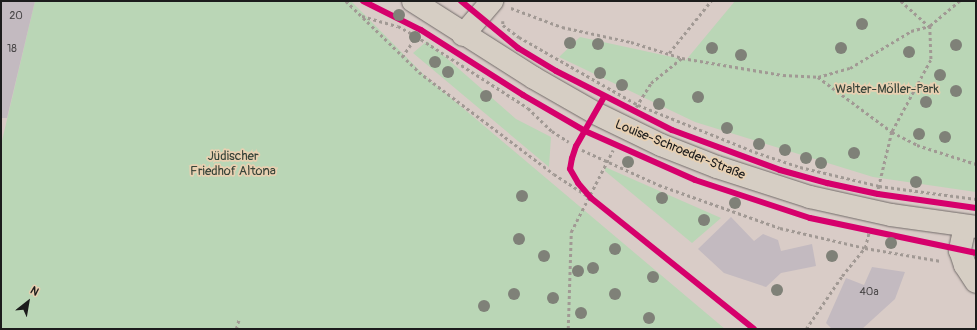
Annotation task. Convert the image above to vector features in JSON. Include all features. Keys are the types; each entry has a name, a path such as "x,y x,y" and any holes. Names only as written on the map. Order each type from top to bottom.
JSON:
{"street":[{"name":"Louise-Schroeder-Straße","path":"413,1 463,35 595,113 661,145 770,186 876,210 970,227"},
{"path":"463,35 500,8"},
{"path":"970,227 960,250 971,274"}],"path":[{"path":"346,1 402,57 554,174 591,198"},
{"path":"669,53 711,1"},
{"path":"806,329 842,276 865,248 876,210 879,186 892,132 931,60 930,26 901,1"},
{"path":"960,1 930,26 911,31 850,68 818,77 783,75 682,58 631,42 562,27 500,8 503,24 519,37 637,106 755,152 800,167 879,186 976,199"},
{"path":"362,16 398,26 417,35 528,108 552,131 569,142"},
{"path":"414,26 504,83"},
{"path":"402,57 417,35"},
{"path":"637,106 651,82 682,58"},
{"path":"818,77 892,132 917,145 976,164"},
{"path":"628,109 640,115"},
{"path":"609,143 623,149"},
{"path":"582,150 607,163 724,209 780,228 971,274"},
{"path":"568,329 571,232 591,198 613,150"},
{"path":"576,179 591,198"},
{"path":"876,210 905,197"},
{"path":"236,329 239,319"}],"green space":[{"name":"Jüdischer Friedhof Altona","path":"35,1 351,1 426,77 725,329 1,329 1,145"},
{"name":"Walter-Möller-Park","path":"735,1 976,1 976,192 873,177 695,122 559,57 580,37 686,60"},
{"path":"427,41 516,119 551,137 549,167 413,53"},
{"path":"605,167 721,218 692,243 605,171"}],"building":[{"path":"1,1 35,1 7,118 1,118"},
{"path":"731,217 754,241 763,234 778,240 781,251 812,244 816,266 781,273 766,287 724,273 698,249"},
{"path":"872,267 905,272 895,299 862,329 832,329 826,323 846,278 864,285"}],"cycle path":[{"path":"363,1 421,30 523,95 585,131 695,180 810,218 976,253"},
{"path":"461,1 518,48 556,71 672,130 780,170 827,183 878,194 976,208"},
{"path":"604,97 576,146 572,158 570,169 578,183 591,198 754,329"}]}
